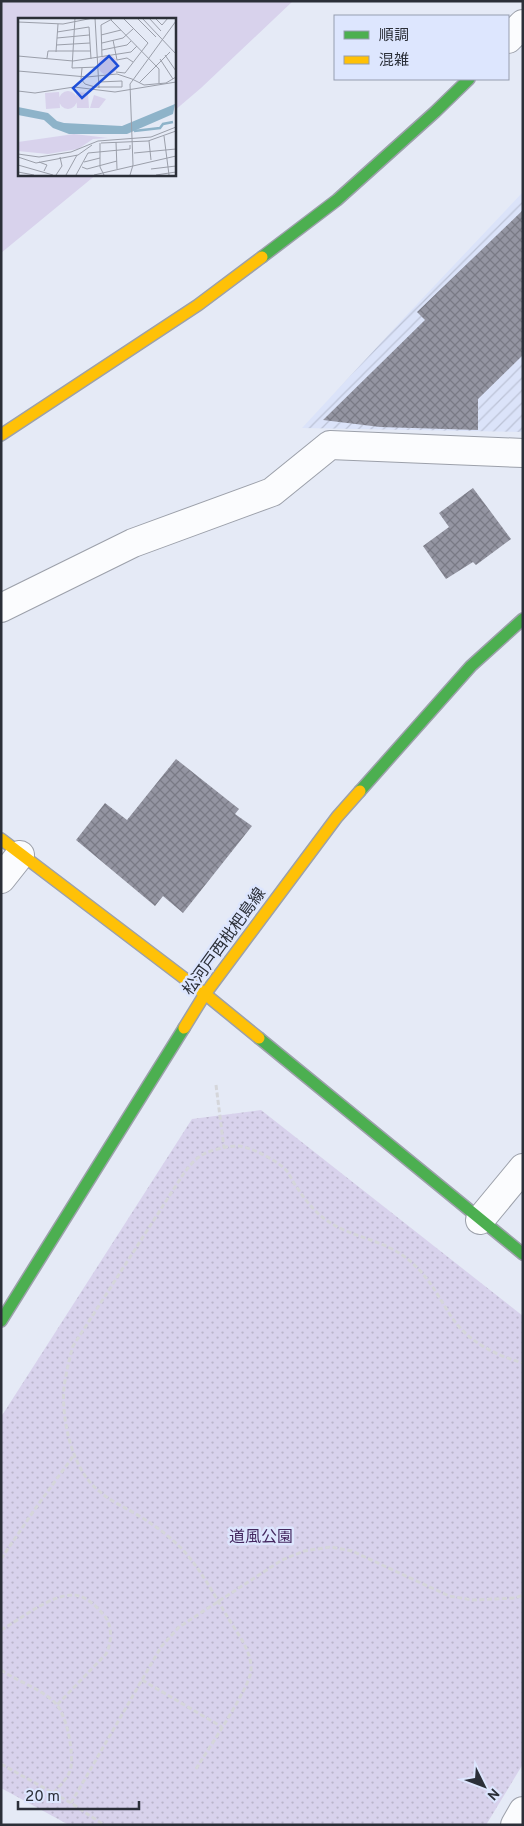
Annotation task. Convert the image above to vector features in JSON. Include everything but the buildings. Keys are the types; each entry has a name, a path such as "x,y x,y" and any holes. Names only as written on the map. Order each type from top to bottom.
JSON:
{"street":[{"path":"509,38 523,24"},
{"path":"1,435 198,305 336,200 436,112 468,80"},
{"path":"1,608 133,542 272,492 330,445 523,453"},
{"name":"松河戸西枇杷島線","path":"1,1321 205,994 337,817 471,666 523,619"},
{"path":"1,879 11,847 205,994 523,1254"},
{"path":"480,1220 523,1168"},
{"path":"514,1825 523,1811"}],"path":[{"path":"216,1085 224,1148"},
{"path":"196,1769 245,1688 252,1672 249,1654 190,1558 179,1546 136,1514 98,1490 84,1475 74,1455 64,1416 64,1389 67,1367 73,1346 184,1174 199,1156 224,1148 239,1146 273,1159 287,1171 310,1206 326,1220 344,1231 387,1246 405,1257 422,1272 437,1292 450,1315 466,1334 483,1348 505,1358 523,1363"},
{"path":"1,1559 74,1455"},
{"path":"72,1803 161,1647 179,1627 282,1560 304,1551 332,1547 352,1551 449,1596 473,1600 515,1598 523,1594"},
{"path":"1,1630 56,1598 74,1595 84,1598 107,1618 111,1644 106,1654 57,1705"},
{"path":"1,1670 31,1686 57,1705 68,1732 72,1760 69,1773 54,1793"},
{"path":"142,1680 222,1726"},
{"path":"1,1764 72,1803 104,1825"}],"shaded area":[{"path":"523,192 523,432 302,428 402,320"}],"green space":[{"path":"1,1 293,1 175,110 175,18 18,18 18,175 96,175 1,253"},
{"name":"道風公園","path":"261,1110 523,1316 523,1764 486,1825 69,1825 1,1788 1,1417 192,1119"}],"traffic: fast":[{"path":"262,257 337,200 468,80"},
{"path":"360,791 471,666 523,619"},
{"path":"1,1321 184,1028"},
{"path":"259,1038 523,1254"}],"traffic: slow":[{"path":"1,435 198,305 262,257"},
{"path":"184,1028 205,994 337,817 360,791"},
{"path":"1,839 205,994 259,1038"}]}
